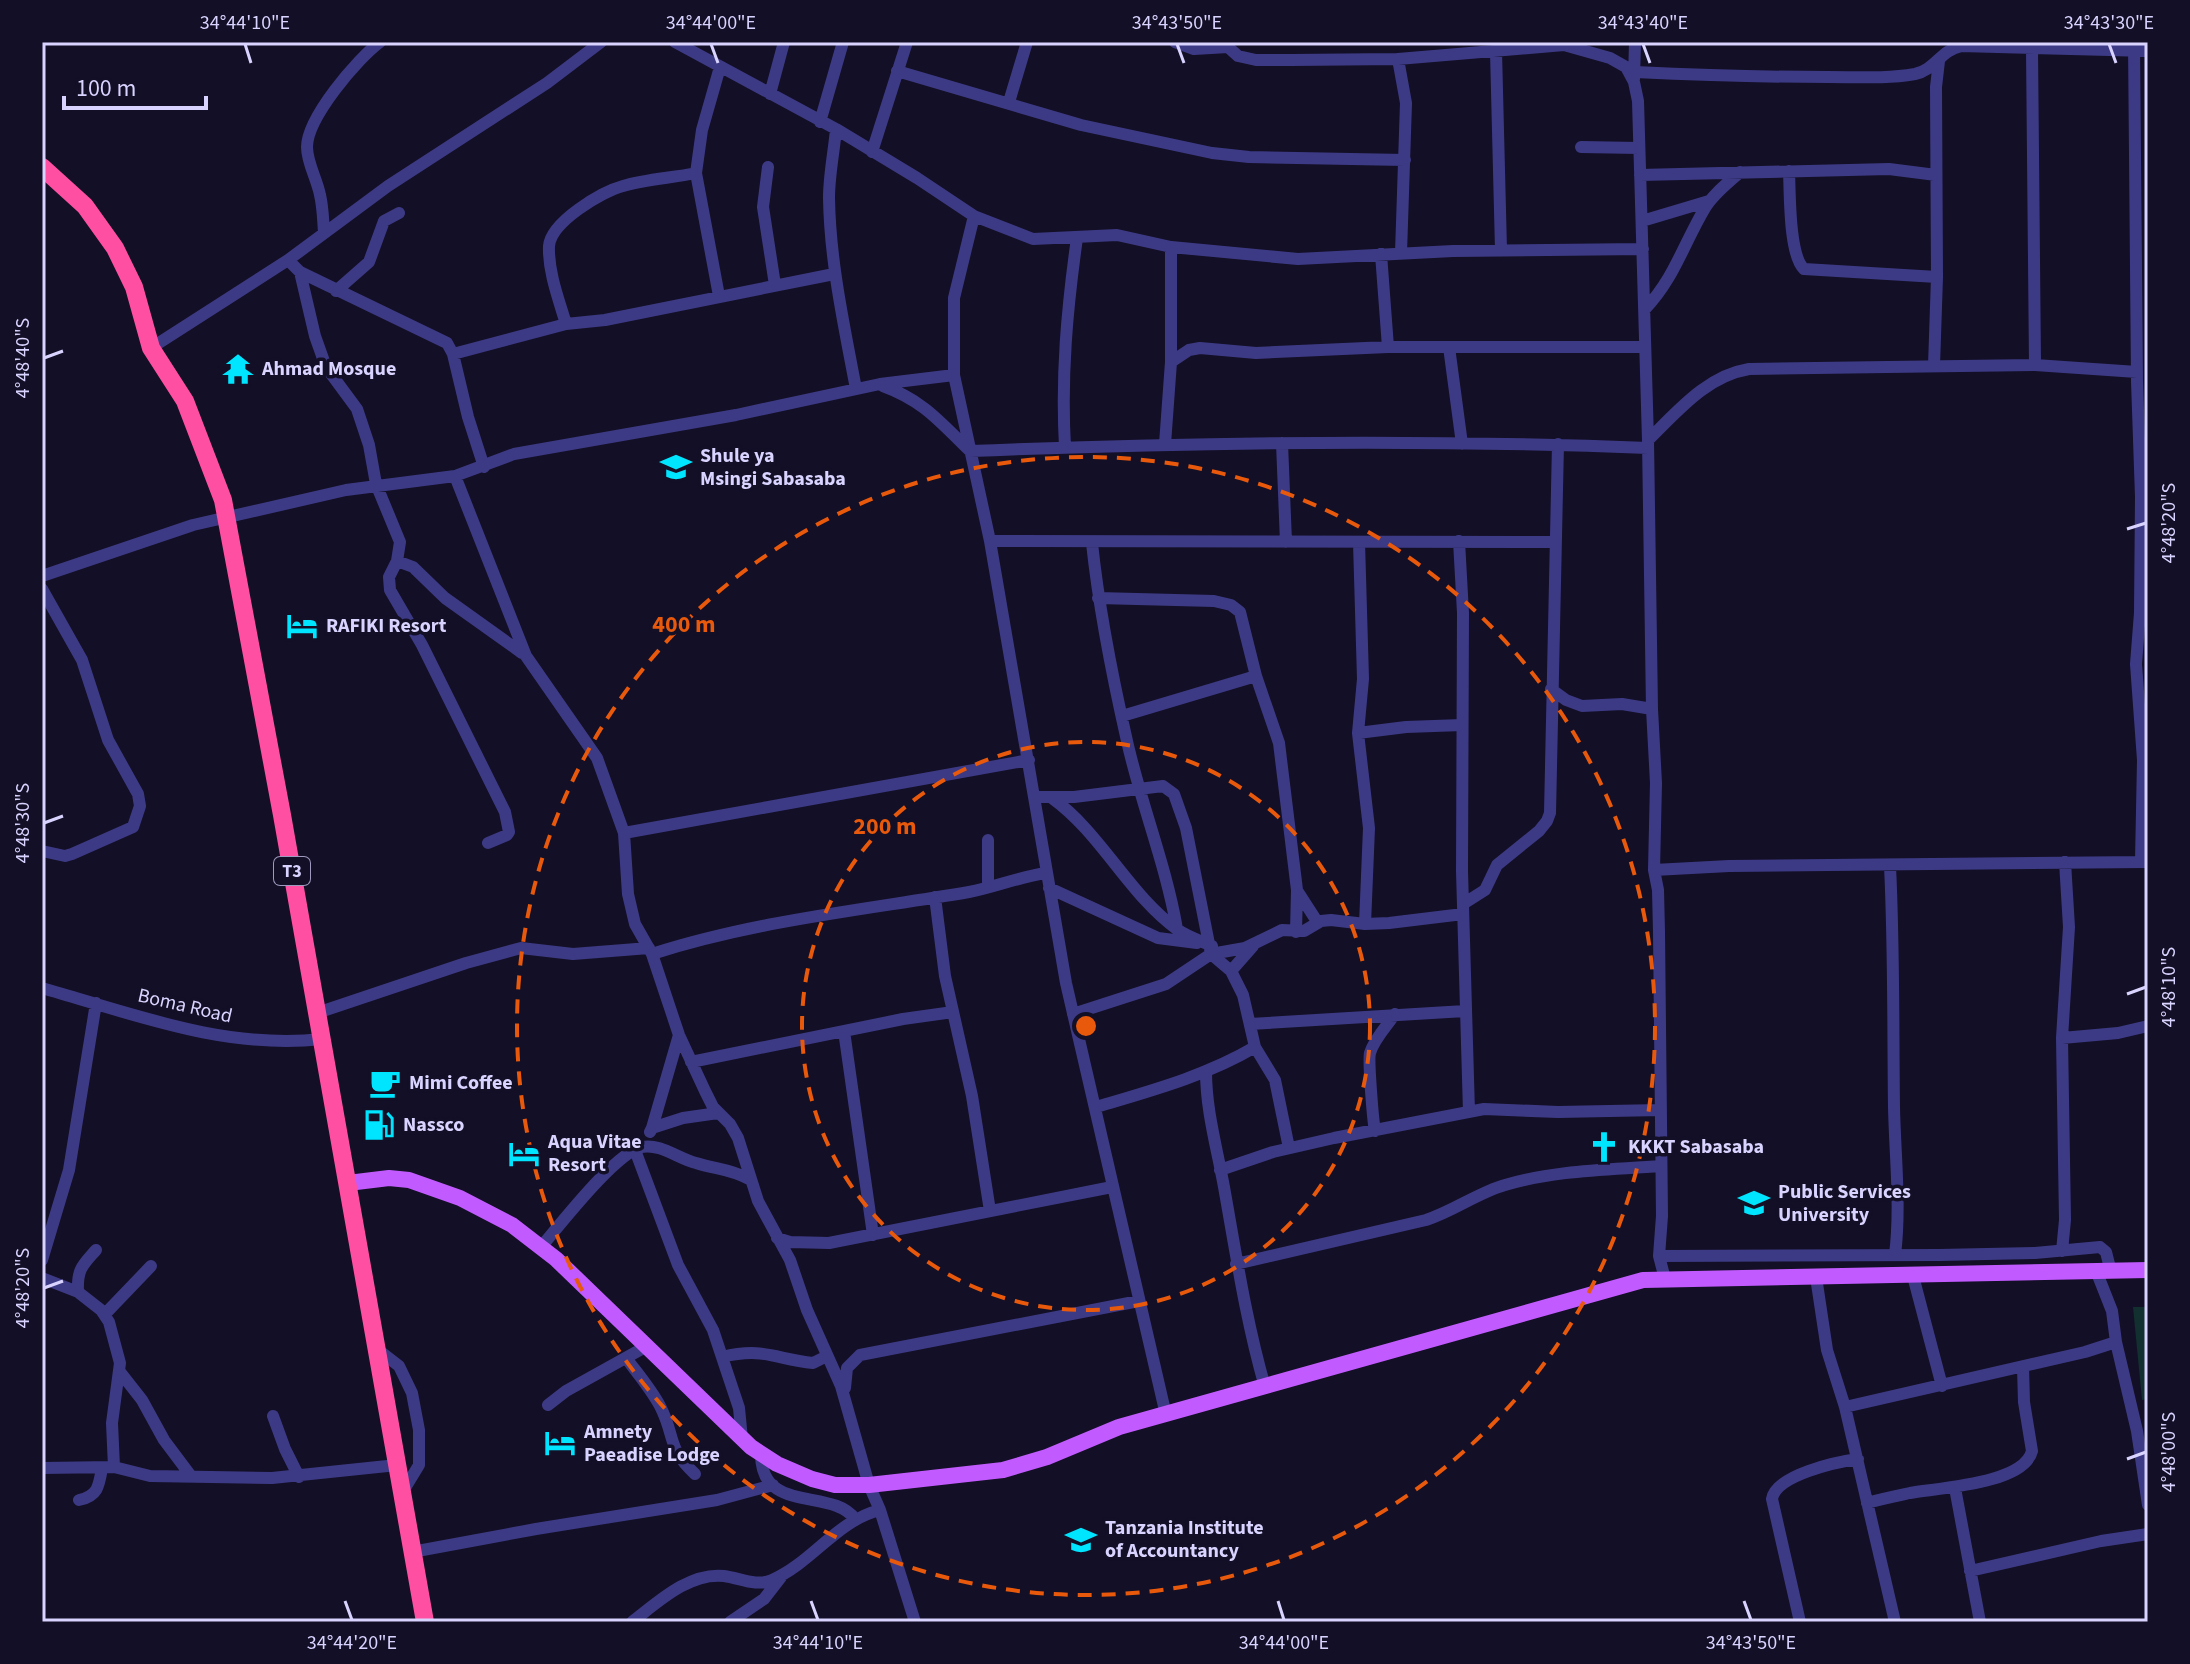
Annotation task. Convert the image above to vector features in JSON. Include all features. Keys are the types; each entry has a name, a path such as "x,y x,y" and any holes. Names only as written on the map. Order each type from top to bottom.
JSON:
{"highway":[{"name":"T3","path":"42,167 85,206 102,227 134,287 151,348 185,401 214,472 227,517 425,1622"}],"main road":[{"path":"348,1183 389,1178 409,1180 486,1210 512,1225 541,1247 742,1439 761,1454 812,1479 835,1485 947,1478 1017,1467 1119,1427 1630,1283 1665,1279 2148,1270"}],"street":[{"path":"324,232 321,196 307,148 309,135 350,73 380,42"},
{"path":"151,348 288,260 388,186 547,83 601,42"},
{"path":"675,42 836,129 974,216 1033,239 1117,235 1171,247 1298,259 1501,250 1643,249"},
{"path":"770,94 784,42"},
{"path":"820,122 843,42"},
{"path":"872,152 907,42"},
{"path":"1009,102 1027,42"},
{"path":"1175,42 1194,49 1228,44 1238,56 1256,60 1398,59 1444,48 1496,51 1566,43 1610,58 1626,67 1635,77 1892,77 1924,72 1939,61 1946,51 1961,46 2032,49 2063,45 2134,47 2148,51"},
{"path":"1635,42 1645,309 1656,783 1654,870 1659,932 1659,1256 1665,1279"},
{"path":"1654,870 1729,866 2145,862 2140,613 2144,504 2134,47"},
{"path":"2032,49 2035,365"},
{"path":"1496,51 1501,250"},
{"path":"1398,59 1406,103 1401,253"},
{"path":"1934,366 1936,87 1939,61"},
{"path":"719,296 696,173 702,130 720,67"},
{"path":"897,71 1081,125 1212,153 1249,157 1405,160"},
{"path":"836,129 829,194 834,274 856,389"},
{"path":"1581,147 1639,148"},
{"path":"768,167 763,207 775,285"},
{"path":"1640,175 1889,169 1936,175"},
{"path":"1789,171 1795,251 1799,265 1804,269 1937,277"},
{"path":"1645,309 1673,273 1709,201 1740,172"},
{"path":"566,324 552,272 549,246 563,221 602,195 625,185 696,173"},
{"path":"1642,221 1709,201"},
{"path":"336,291 369,262 384,221 399,213"},
{"path":"974,216 954,298 954,375 990,541 1073,1014 1166,1415"},
{"path":"1065,447 1062,363 1077,238"},
{"path":"1165,444 1171,362 1171,247"},
{"path":"1381,254 1388,347"},
{"path":"288,260 300,272 336,291 447,343 453,354 484,467"},
{"path":"300,272 320,354 357,409 369,445 376,484 400,542 397,561 389,577 394,601 422,645 505,812 509,832 488,843"},
{"path":"453,354 566,324 605,320 834,274"},
{"path":"1171,362 1189,350 1200,348 1256,353 1388,347 1644,347"},
{"path":"1449,347 1462,444"},
{"path":"880,384 925,406 970,451 1165,444 1648,444 1713,381 1740,371 1831,366 2035,365 2141,378"},
{"path":"42,576 155,537 227,517 376,484 455,476 514,454 692,423 880,384 954,375"},
{"path":"1282,443 1286,542"},
{"path":"1231,971 1255,944 1282,930 1296,932 1331,920 1365,924 1463,909 1485,890 1497,865 1547,821 1550,802 1558,444"},
{"path":"455,476 526,656 597,758 624,833 630,911 651,951 691,1062 718,1113 730,1124 738,1138 749,1179 790,1260 841,1386 869,1485 880,1510 915,1622"},
{"path":"990,541 1555,542"},
{"path":"1459,541 1463,613 1463,909 1469,1112"},
{"path":"1359,542 1363,679 1358,733 1369,828 1365,924"},
{"path":"1092,543 1098,598 1122,716 1158,844 1177,929"},
{"path":"397,561 413,567 445,598 526,656"},
{"path":"42,589 82,660 92,684 100,722 118,760 133,782 140,806 133,827 65,856 42,851"},
{"path":"1098,598 1178,599 1231,605 1240,612 1256,676 1282,757 1297,890 1296,932"},
{"path":"1122,716 1256,676"},
{"path":"1551,689 1566,700 1582,706"},
{"path":"1550,713 1582,706 1622,704 1652,709"},
{"path":"1358,733 1462,725"},
{"path":"624,833 1029,760"},
{"path":"1036,797 1092,795 1163,786 1174,794 1186,828 1209,948"},
{"path":"1052,798 1079,818 1104,852 1177,929 1209,948 1231,971 1247,1003 1255,1047 1273,1074 1289,1148"},
{"path":"988,840 988,887"},
{"path":"2062,1251 2065,1220 2062,1038 2069,927 2065,862"},
{"path":"1890,866 1899,1226 1895,1255"},
{"path":"317,1013 521,948 573,954 651,951 836,912 988,887 1046,873"},
{"path":"1049,888 1158,938 1209,948 1255,944"},
{"path":"1297,890 1318,923"},
{"path":"935,897 953,1012 983,1156 990,1211"},
{"path":"1073,1014 1166,984 1209,948"},
{"name":"Boma Road","path":"42,988 214,1035 259,1042 322,1039"},
{"path":"42,1260 69,1170 96,1003"},
{"path":"1250,1024 1465,1011"},
{"path":"691,1062 953,1012"},
{"path":"1375,1131 1371,1114 1373,1090 1369,1059 1372,1048 1395,1014"},
{"path":"2062,1038 2118,1033 2148,1026"},
{"path":"844,1031 873,1235"},
{"path":"541,1247 601,1178 638,1148 652,1128 679,1035"},
{"path":"1096,1107 1206,1071 1255,1047"},
{"path":"1206,1071 1206,1093 1236,1264 1265,1387"},
{"path":"1220,1170 1289,1148 1484,1109 1558,1112 1661,1110"},
{"path":"652,1128 683,1118 718,1113"},
{"path":"638,1148 653,1146 694,1163 730,1170 749,1179"},
{"path":"638,1148 678,1265 705,1312 722,1357 739,1408 742,1439"},
{"path":"1236,1264 1426,1220 1452,1212 1501,1186 1526,1179 1660,1166"},
{"path":"777,1238 790,1242 829,1243 1112,1187"},
{"path":"1659,1256 1895,1255 2062,1251 2103,1247 2106,1289 2137,1431 2148,1505"},
{"path":"78,1292 78,1274 82,1264 96,1250"},
{"path":"105,1314 151,1266"},
{"path":"1913,1276 1942,1386"},
{"path":"1816,1277 1827,1350 1845,1407 1895,1622"},
{"path":"42,1278 78,1292 105,1314 115,1342 120,1372 114,1396 108,1468 94,1495 79,1500"},
{"path":"846,1407 844,1377 847,1368 860,1355 1139,1301"},
{"path":"1845,1407 2023,1367 2116,1342"},
{"path":"548,1405 566,1391 647,1346"},
{"path":"377,1349 399,1366 412,1393 419,1430 419,1465 402,1493"},
{"path":"722,1357 753,1352 770,1353 813,1363 827,1356"},
{"path":"626,1358 660,1407 672,1446 695,1474"},
{"path":"1867,1503 1912,1492 1955,1488 1989,1480 2024,1464 2032,1451 2024,1402 2023,1367"},
{"path":"120,1372 191,1476"},
{"path":"273,1416 299,1477"},
{"path":"761,1454 762,1468 773,1485 790,1495 843,1506 855,1519"},
{"path":"1800,1622 1774,1508 1774,1491 1779,1485 1820,1467 1858,1459"},
{"path":"42,1468 108,1468 150,1476 299,1477 397,1465"},
{"path":"412,1552 717,1500 773,1485"},
{"path":"1955,1488 1980,1622"},
{"path":"632,1622 655,1603 701,1579 721,1576 765,1583 817,1552 855,1519 880,1510"},
{"path":"1970,1571 2101,1541 2148,1534"},
{"path":"730,1622 764,1599 783,1574"}],"green space":[{"path":"2133,1307 2148,1307 2148,1399 2142,1400"}],"place":[{"name":"Ahmad Mosque","path":"238,369"},
{"name":"Shule ya Msingi Sabasaba","path":"676,467"},
{"name":"RAFIKI Resort","path":"302,626"},
{"name":"Mimi Coffee","path":"385,1083"},
{"name":"Nassco","path":"379,1125"},
{"name":"KKKT Sabasaba","path":"1604,1147"},
{"name":"Aqua Vitae Resort","path":"524,1154"},
{"name":"Public Services University","path":"1754,1203"},
{"name":"Amnety Paeadise Lodge","path":"560,1443"},
{"name":"Tanzania Institute of Accountancy","path":"1081,1540"}]}
